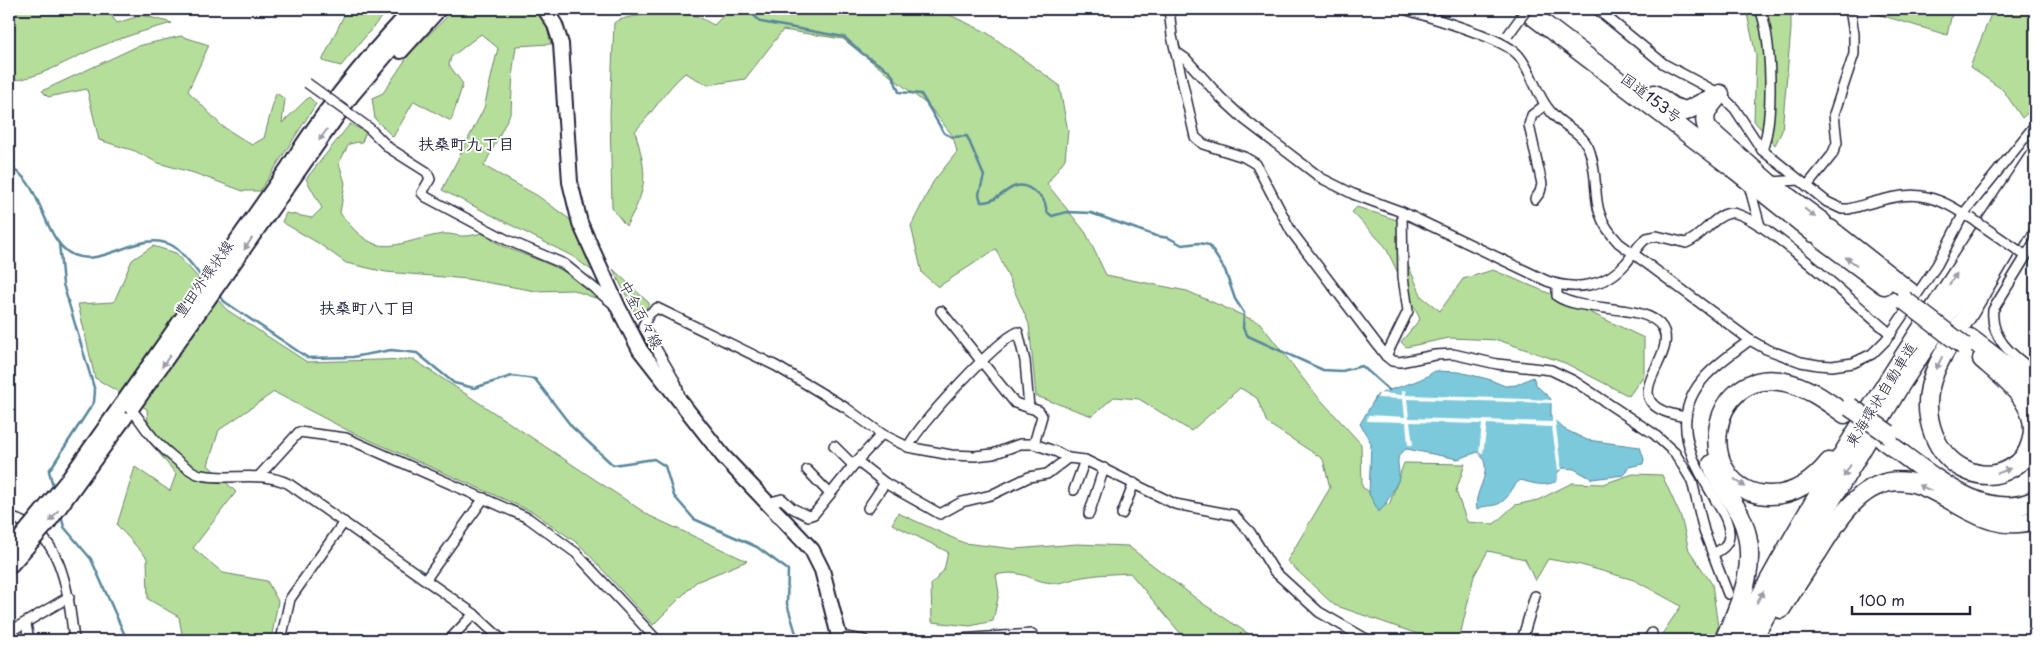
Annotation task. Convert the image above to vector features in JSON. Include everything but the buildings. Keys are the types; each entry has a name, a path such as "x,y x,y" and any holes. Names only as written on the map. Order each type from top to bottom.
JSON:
{"highway":[{"name":"国道153号","path":"1525,9 1761,183"},
{"name":"国道153号","path":"1536,9 1761,183"},
{"path":"1597,56 1679,110 1692,110 1720,94"},
{"path":"1720,94 1705,115 1704,120 1708,129 1761,183 1967,342 2035,388"},
{"name":"東海環状自動車道","path":"1737,640 1830,474 1940,298 2035,156"},
{"name":"東海環状自動車道","path":"1752,640 1812,532 1899,387 2035,180"},
{"path":"1967,342 1982,359 2019,393 2029,410 2033,428 2031,445 2021,461 2006,472 1988,475 1979,474 1962,468 1946,455 1940,446 1929,419 1930,387 1943,356 2035,200"},
{"path":"1848,410 1794,384 1774,380 1754,384 1738,393 1725,406 1720,415 1716,443 1721,462 1736,482 1753,492 1764,494 1786,493 1810,481 1831,460 1922,321 1940,298"},
{"path":"1982,359 2035,400"},
{"path":"1724,640 1744,592 1750,551 1744,525 1713,469 1707,449 1707,430 1712,411 1722,395 1735,383 1753,374 1772,371 1790,373 1810,381 1973,500 2005,508 2035,500"},
{"path":"1886,437 1977,492 2005,498 2022,495 2035,488"},
{"path":"1761,640 1844,512 1860,496 1878,485 1896,481 1915,484 1977,515 1998,522 2018,523 2035,520"}],"street":[{"path":"307,138 323,107 343,77 399,9"},
{"name":"豊田外環状線","path":"9,567 48,523 271,200 347,94 412,9"},
{"name":"豊田外環状線","path":"271,200 307,138 347,94 374,69 425,9"},
{"path":"347,94 381,74 439,9"},
{"name":"中金百々線","path":"545,9 555,25 561,44 570,182 574,203 618,307 640,350 723,456 799,534 812,550 822,570 840,638"},
{"path":"1169,9 1176,52 1195,137 1203,144 1244,157 1256,164 1261,170 1291,231 1386,356 1392,361 1400,362 1436,355 1453,354 1497,364 1551,370 1574,381 1654,434 1675,454 1694,488 1704,531 1728,594"},
{"path":"1405,9 1501,43 1518,54 1526,65 1545,105 1552,114 1577,133 1587,144 1592,161 1596,206 1601,221 1619,243 1750,340 1784,356 1818,365 1832,366 1853,363 1872,354 1891,334 1967,216 2035,125"},
{"path":"1501,43 1525,9"},
{"path":"1596,9 1664,64 1720,94 1735,109 1762,150 1828,202 1842,209 1901,195 1925,195 1946,202 2023,253"},
{"path":"1760,9 1768,39 1768,132 1762,150"},
{"path":"1807,186 1832,155 1837,143 1834,114 1854,54 1854,34 1850,9"},
{"path":"1176,52 1186,59 1221,98 1245,120 1321,178 1353,194 1402,212 1557,285 1581,287 1601,281 1618,272 1643,241 1652,237 1681,243 1691,241 1722,217 1731,213 1741,215 1760,226 1836,284 1891,334"},
{"path":"307,83 369,128 389,148 427,172 430,179 422,193 426,198 507,240 564,264 618,307"},
{"path":"1535,199 1540,192 1542,184 1529,124 1532,115 1545,105"},
{"path":"1760,226 1750,189 1761,183 1799,180"},
{"path":"1386,356 1408,311 1403,277 1402,212"},
{"path":"2035,241 2023,253 1993,310 1992,321 1994,332 2001,344 2035,372"},
{"path":"1557,285 1557,296 1567,302 1639,314 1653,318 1660,324 1665,333 1666,345 1650,380 1650,398 1659,410 1666,414 1686,417"},
{"path":"683,405 676,383 643,326 649,314 657,308 776,366 846,408 882,434 908,447 942,454 975,456 993,454 1020,444 1034,444 1068,458 1086,460 1174,504 1234,515 1250,532 1274,571 1319,612 1368,640"},
{"path":"941,311 1017,404 1039,411 1042,416 1034,444"},
{"path":"908,447 934,411 982,361 1018,332 1025,361 1029,408"},
{"path":"1713,554 1729,540 1729,526 1694,460 1689,447 1686,417 1693,396 1707,374 1750,340"},
{"path":"125,412 138,415 150,436 199,475 259,476 276,478 288,484 426,579 474,614 502,640"},
{"name":"豊田外環状線","path":"9,552 125,412"},
{"path":"259,476 299,432 346,438 528,518 576,553 657,640"},
{"path":"767,503 782,499 792,508 808,516 814,514 855,463 882,434"},
{"path":"834,446 885,483 940,514 962,502 991,494 1028,477 1047,474 1068,458"},
{"path":"1074,490 1086,460"},
{"path":"1089,514 1104,468"},
{"path":"807,470 830,494"},
{"path":"868,508 885,483"},
{"path":"1122,514 1134,484"},
{"path":"426,579 484,498"},
{"path":"9,517 22,520 46,541 64,575 74,640"},
{"path":"281,640 290,599 344,522"},
{"path":"1522,640 1535,596"},
{"path":"9,632 26,624 68,597"},
{"path":"449,640 474,614"},
{"path":"26,624 29,640"},
{"path":"945,640 1032,634 1032,640"},
{"path":"840,638 864,640"}],"green space":[{"path":"21,9 106,9 117,23 142,15 172,23 105,44 54,68 10,81 9,19"},
{"path":"347,9 388,9 341,66 322,61"},
{"path":"455,9 532,9 546,24 551,44 516,46 511,112 484,166 538,196 572,221 602,278 572,256 442,190 484,108 498,48 481,34 451,57 449,65 463,84 451,121 414,101 393,137 375,119 372,98 383,93 410,53"},
{"path":"724,9 937,9 986,32 1059,85 1068,131 1065,159 1047,184 1086,233 1106,275 1187,291 1260,323 1311,389 1361,444 1362,487 1389,505 1404,463 1465,464 1456,491 1467,522 1494,524 1515,505 1538,500 1572,483 1603,484 1633,474 1662,475 1681,517 1689,550 1712,584 1718,627 1713,640 1658,640 1681,606 1634,580 1581,565 1548,559 1535,581 1525,559 1488,551 1474,576 1459,640 1435,640 1334,605 1287,561 1330,488 1323,459 1267,423 1257,398 1240,388 1191,431 1139,399 1114,397 1092,416 1036,396 1029,324 996,249 938,287 922,273 911,226 933,182 957,152 953,136 930,107 843,39 783,30 745,79 708,85 685,73 635,131 642,158 644,180 639,200 626,226 612,208 610,114 614,23 619,20 651,14 685,14 695,16 714,25 723,16"},
{"path":"1746,9 1791,9 1782,131 1775,145 1754,121 1756,56"},
{"path":"1878,9 1953,9 1947,35 1877,14"},
{"path":"1993,9 2035,9 2035,106 2022,118 2003,90 1970,67"},
{"path":"181,36 209,45 188,91 222,126 252,145 264,138 276,93 285,99 282,123 309,97 316,104 260,191 243,191 194,173 158,163 135,151 99,140 87,89 48,97 42,91 138,46"},
{"path":"350,124 366,132 361,144 358,142 349,144 339,163 345,183 340,213 365,239 387,246 443,234 470,236 482,233 505,247 542,261 568,274 589,289 595,298 573,290 536,291 467,279 386,272 346,263 318,243 282,222 286,213 312,218 322,208 306,179"},
{"path":"1357,207 1406,223 1404,256 1422,297 1440,311 1463,279 1493,270 1558,297 1644,338 1644,375 1629,396 1565,363 1498,340 1449,338 1406,347 1401,342 1420,319 1385,246 1352,212"},
{"path":"153,246 176,253 227,310 307,362 413,359 650,516 747,561 696,582 653,625 580,545 533,512 349,431 274,392 219,430 208,465 236,492 193,548 223,573 267,581 278,601 271,640 183,640 179,617 148,599 147,558 117,525 135,467 170,491 176,474 149,441 147,409 95,378 78,304 114,302 132,260"},
{"path":"613,269 649,303 640,323"},
{"path":"898,513 964,543 1015,549 1077,544 1128,546 1202,603 1258,640 1186,640 1130,573 1089,576 1056,583 1040,581 1014,573 996,575 999,593 993,621 970,626 932,622 931,585 944,570 948,552 892,524"}],"water":[{"path":"1435,371 1459,372 1488,379 1505,386 1516,385 1533,377 1537,386 1551,399 1551,417 1564,429 1587,440 1640,447 1644,459 1643,464 1628,467 1624,475 1592,479 1574,469 1563,468 1557,473 1557,481 1553,483 1535,484 1521,480 1506,499 1500,503 1477,509 1476,502 1485,474 1483,459 1478,452 1458,459 1407,449 1399,455 1398,481 1379,512 1369,494 1371,443 1360,424 1377,395 1414,382"}],"pier":[{"path":"1402,390 1406,391 1406,395 1553,400 1553,403 1553,416 1555,418 1561,469 1558,470 1552,427 1487,424 1483,453 1479,453 1482,424 1410,422 1413,445 1408,445 1406,422 1367,421 1368,415 1405,417 1403,399 1377,398 1379,393 1402,395","holes":["1407,399 1553,403 1552,422 1409,418"]}],"waterway":[{"path":"747,9 761,22 844,37 863,54 888,70 893,76 899,92 921,94 944,133 952,137 967,136 984,176 979,194 981,202 989,201 1012,187 1025,186 1042,198 1047,212 1052,216 1067,212 1091,213 1156,236 1169,238 1182,245 1199,243 1209,245 1225,270 1235,299 1244,313 1243,328 1248,336 1323,370 1342,371 1362,366 1389,390"},
{"path":"9,168 20,174 29,184 55,237 63,248 73,255 85,258 98,257 136,244 161,242 177,249 204,280"},
{"path":"54,490 49,471 94,402 95,391 63,284 59,243"},
{"path":"218,295 225,302 308,358 353,357 391,350 417,353 454,383 474,388 512,376 535,379 572,427 613,465 654,459 665,466 674,496 694,519 757,547 788,570 787,604 798,640"},
{"path":"61,515 64,527 91,559 127,640"}],"district":[{"name":"扶桑町九丁目","path":"466,143"},
{"name":"扶桑町八丁目","path":"367,307"}]}
